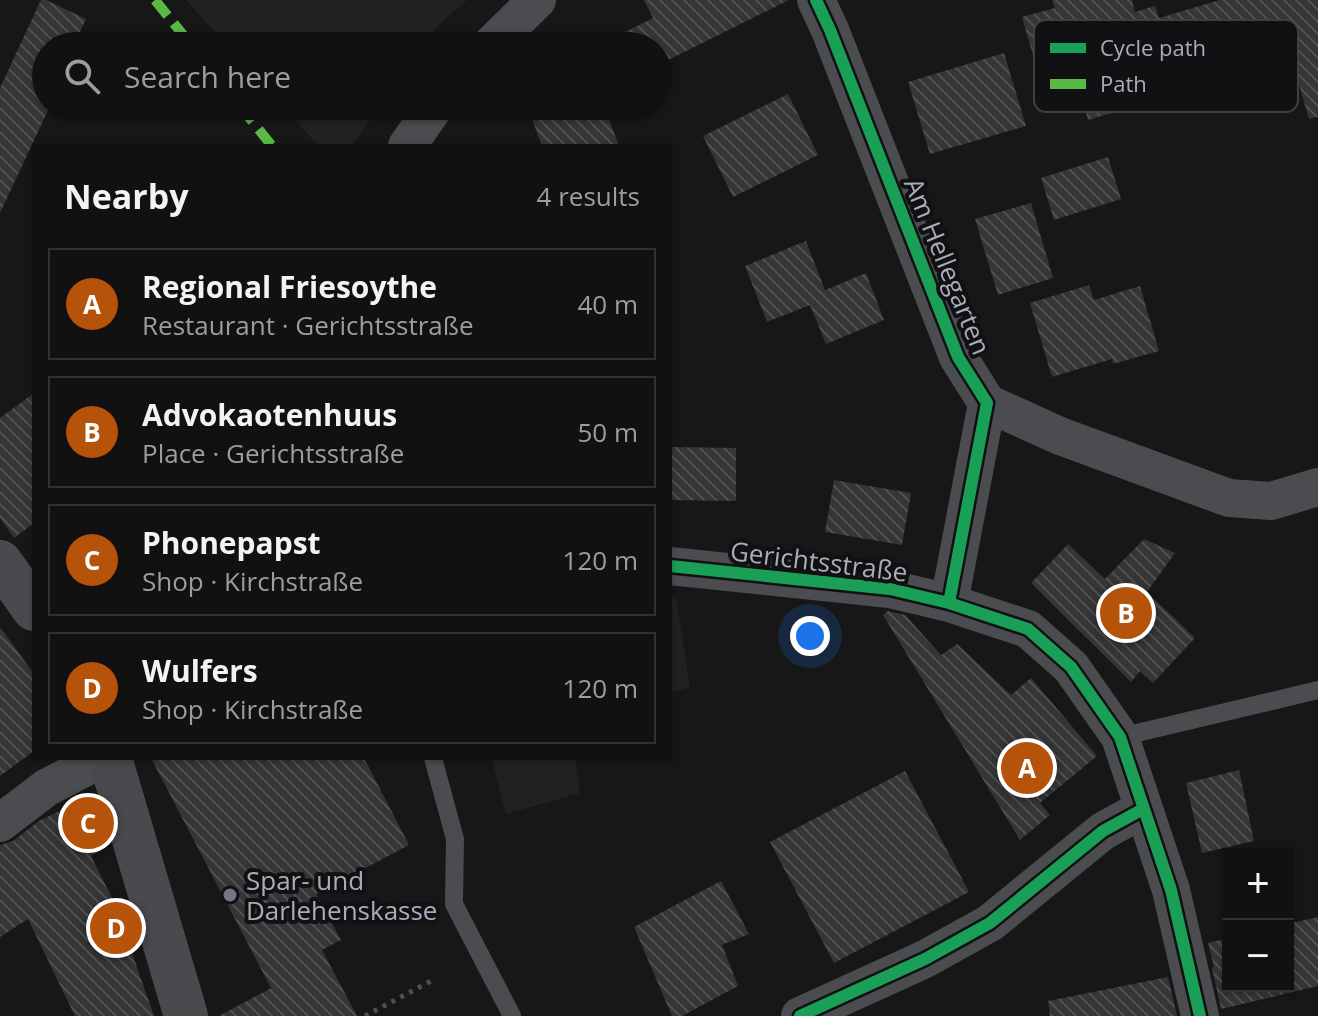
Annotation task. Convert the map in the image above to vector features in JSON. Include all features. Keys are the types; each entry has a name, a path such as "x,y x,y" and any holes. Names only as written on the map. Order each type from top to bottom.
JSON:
{"street":[{"path":"504,32 537,0"},
{"name":"Am Hellegarten","path":"816,0 958,357 987,403"},
{"path":"408,144 425,120"},
{"path":"949,603 987,403 1060,436 1229,498 1271,501 1318,487"},
{"name":"Gerichtsstraße","path":"672,566 890,589 949,603 1028,629 1071,667 1120,737 1171,890 1200,1016"},
{"path":"0,823 46,788 99,760"},
{"path":"111,760 186,1016"},
{"path":"800,1016 925,959 990,923 1103,831 1143,809"}],"lane":[{"path":"1120,737 1318,690"},
{"path":"434,760 455,839 454,904 512,1016"}],"path":[{"path":"365,1016 433,980"}],"shaded area":[{"path":"186,0 467,0 434,32 215,32"},
{"path":"295,120 370,120 353,144 317,144"},
{"path":"676,597 690,687 672,692 672,598"},
{"path":"492,760 575,760 580,793 506,814"}],"building":[{"path":"41,0 86,19 80,32 32,32 32,120 43,120 0,213 0,88"},
{"path":"644,0 789,0 672,58 672,32 625,32 653,18"},
{"path":"1052,0 1132,0 1135,12 1155,6 1159,18 1220,0 1318,0 1318,117 1309,119 1298,81 1298,20 1034,20 1034,59 1022,17 1055,8"},
{"path":"1004,53 1026,126 930,154 908,82"},
{"path":"788,94 818,155 733,197 703,136"},
{"path":"1086,112 1115,112 1088,120"},
{"path":"532,120 609,120 618,144 541,144"},
{"path":"1108,157 1121,199 1054,220 1041,178"},
{"path":"1031,203 1053,278 998,295 975,219"},
{"path":"806,241 825,290 866,273 884,320 826,344 810,305 767,322 745,266"},
{"path":"1089,285 1094,300 1140,286 1159,351 1113,364 1112,359 1052,377 1030,303"},
{"path":"32,394 32,524 14,538 0,518 0,418"},
{"path":"672,447 736,448 736,501 672,500"},
{"path":"834,480 911,493 902,545 825,532"},
{"path":"1144,539 1175,553 1147,592 1195,638 1153,683 1140,671 1131,682 1031,583 1068,544 1105,579"},
{"path":"888,611 905,615 941,655 957,644 1011,695 1031,678 1097,756 1040,803 1050,815 1020,840 883,615"},
{"path":"0,627 32,671 32,752 0,776"},
{"path":"152,760 365,760 409,845 316,894 341,940 322,950 357,1016 219,1016 271,988"},
{"path":"1239,770 1254,841 1202,853 1186,783"},
{"path":"905,771 969,892 834,963 770,842"},
{"path":"80,801 98,852 91,856 115,904 112,905 154,1016 75,1016 28,919 0,937 0,845 13,841 39,821"},
{"path":"721,881 749,934 722,945 738,986 682,1016 672,1016 634,927"},
{"path":"1318,917 1318,986 1294,992 1294,923"},
{"path":"1222,940 1222,992 1293,992 1221,1009 1208,943"},
{"path":"1168,977 1177,1016 1050,1016 1048,1001"}],"marked path":[{"path":"155,0 181,32"},
{"path":"251,120 270,144"}],"cycle path":[{"path":"816,0 958,357 987,403 949,603"},
{"path":"672,566 890,589 949,603 1028,629 1071,667 1120,737 1171,890 1200,1016"},
{"path":"800,1016 925,959 990,923 1103,831 1143,809"}],"place":[{"name":"Advokaotenhuus","path":"1126,613"},
{"name":"Regional Friesoythe","path":"1027,768"},
{"name":"Phonepapst","path":"88,823"},
{"name":"Spar- und Darlehenskasse","path":"230,895"},
{"name":"Wulfers","path":"116,928"}]}
